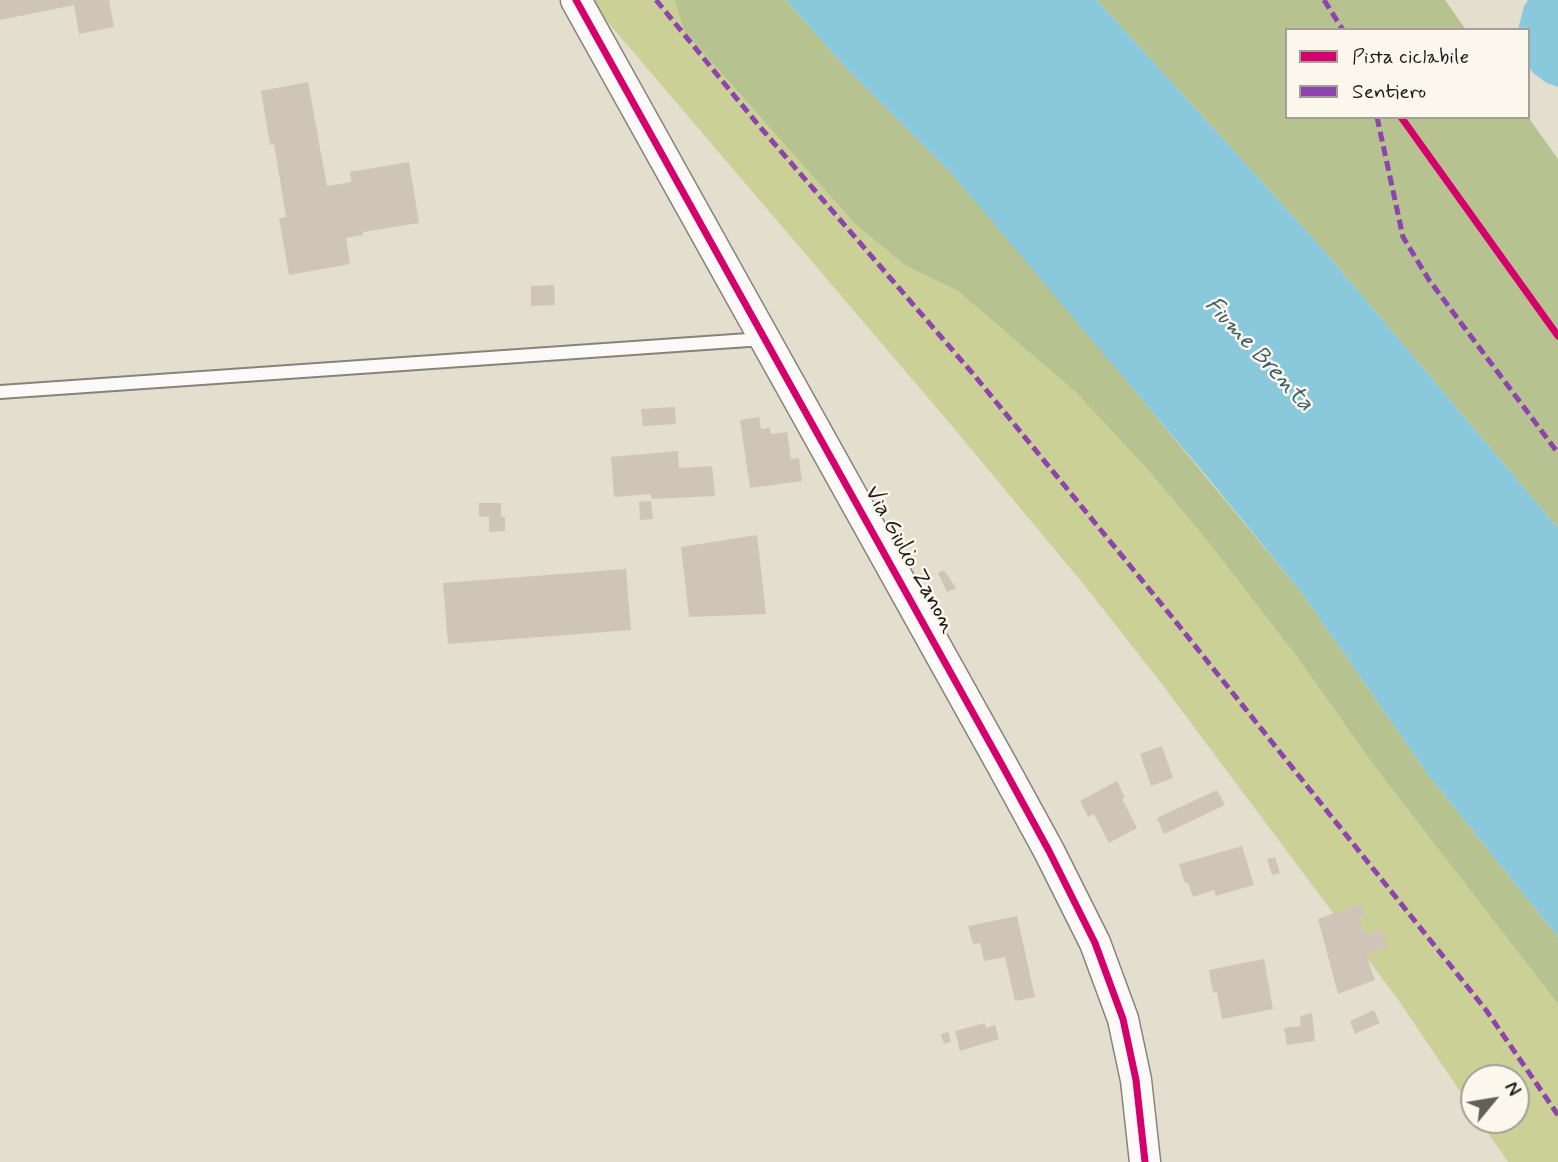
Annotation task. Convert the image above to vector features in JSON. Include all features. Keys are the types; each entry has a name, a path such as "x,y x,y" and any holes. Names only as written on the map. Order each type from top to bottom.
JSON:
{"street":[{"name":"Via Giulio Zanon","path":"576,0 1022,802 1095,943 1123,1019 1136,1080 1145,1162"}],"lane":[{"path":"0,392 764,339"}],"green space":[{"path":"589,0 675,0 684,31 856,225 906,266 958,291 1078,393 1206,539 1297,657 1375,767 1558,1004 1558,1162 1508,1162 1489,1134 1530,1134 1530,1064 1460,1064 1460,1091 1399,1001 1158,679 1085,586"},
{"path":"675,0 786,0 846,68 952,174 1302,593 1429,776 1558,937 1558,1004 1375,767 1297,657 1206,539 1149,471 1077,393 958,291 906,266 856,225 684,31"},
{"path":"1097,0 1445,0 1465,28 1285,28 1285,119 1529,119 1558,159 1558,528 1321,247"}],"water":[{"name":"Fiume Brenta","path":"786,0 1097,0 1321,247 1558,528 1558,937 1429,776 1302,593 1209,479 952,174 846,68"},
{"path":"1528,0 1558,0 1558,87 1547,83 1530,69 1530,28 1518,28"}],"building":[{"path":"0,0 109,0 114,27 79,34 74,5 0,20"},
{"path":"308,82 327,186 351,182 350,172 409,162 419,223 363,232 363,235 346,238 350,264 289,275 279,218 286,217 274,144 270,145 261,91"},
{"path":"554,285 555,305 531,306 531,286"},
{"path":"675,407 676,424 643,426 641,409"},
{"path":"759,417 761,429 770,428 771,434 787,432 791,459 799,458 802,481 750,488 740,420"},
{"path":"678,451 679,468 712,466 715,496 652,499 650,494 614,497 611,457"},
{"path":"651,501 653,519 640,520 639,502"},
{"path":"479,503 501,503 505,531 489,532 489,517 479,516"},
{"path":"757,535 766,614 689,617 681,547"},
{"path":"626,569 631,630 448,644 443,583"},
{"path":"944,570 956,588 947,592 938,573"},
{"path":"1162,746 1173,778 1151,786 1140,754"},
{"path":"1117,781 1125,798 1122,799 1137,828 1109,843 1094,814 1088,817 1080,801"},
{"path":"1217,790 1225,805 1164,834 1157,818"},
{"path":"1242,846 1254,885 1216,896 1214,890 1193,897 1179,864"},
{"path":"1275,857 1280,873 1272,875 1267,859"},
{"path":"1362,903 1365,915 1359,916 1364,934 1382,929 1387,947 1366,955 1375,980 1338,994 1318,919"},
{"path":"1017,916 1035,997 1015,1001 1005,957 984,961 980,943 973,944 968,926"},
{"path":"1264,959 1273,1009 1222,1019 1209,970"},
{"path":"1374,1010 1380,1023 1355,1034 1350,1021"},
{"path":"1312,1013 1315,1041 1287,1045 1284,1028 1301,1026 1300,1016"},
{"path":"985,1023 986,1028 995,1025 999,1039 960,1051 955,1031"},
{"path":"948,1032 951,1042 944,1044 941,1034"}],"marked path":[{"path":"656,0 760,127 974,375 1172,617 1486,1010 1558,1115"},
{"path":"1324,0 1342,28"},
{"path":"1377,119 1403,237 1429,280 1558,453"}],"cycle path":[{"path":"576,0 1002,765 1095,943 1123,1019 1136,1080 1145,1162"},
{"path":"1402,119 1558,336"}]}
